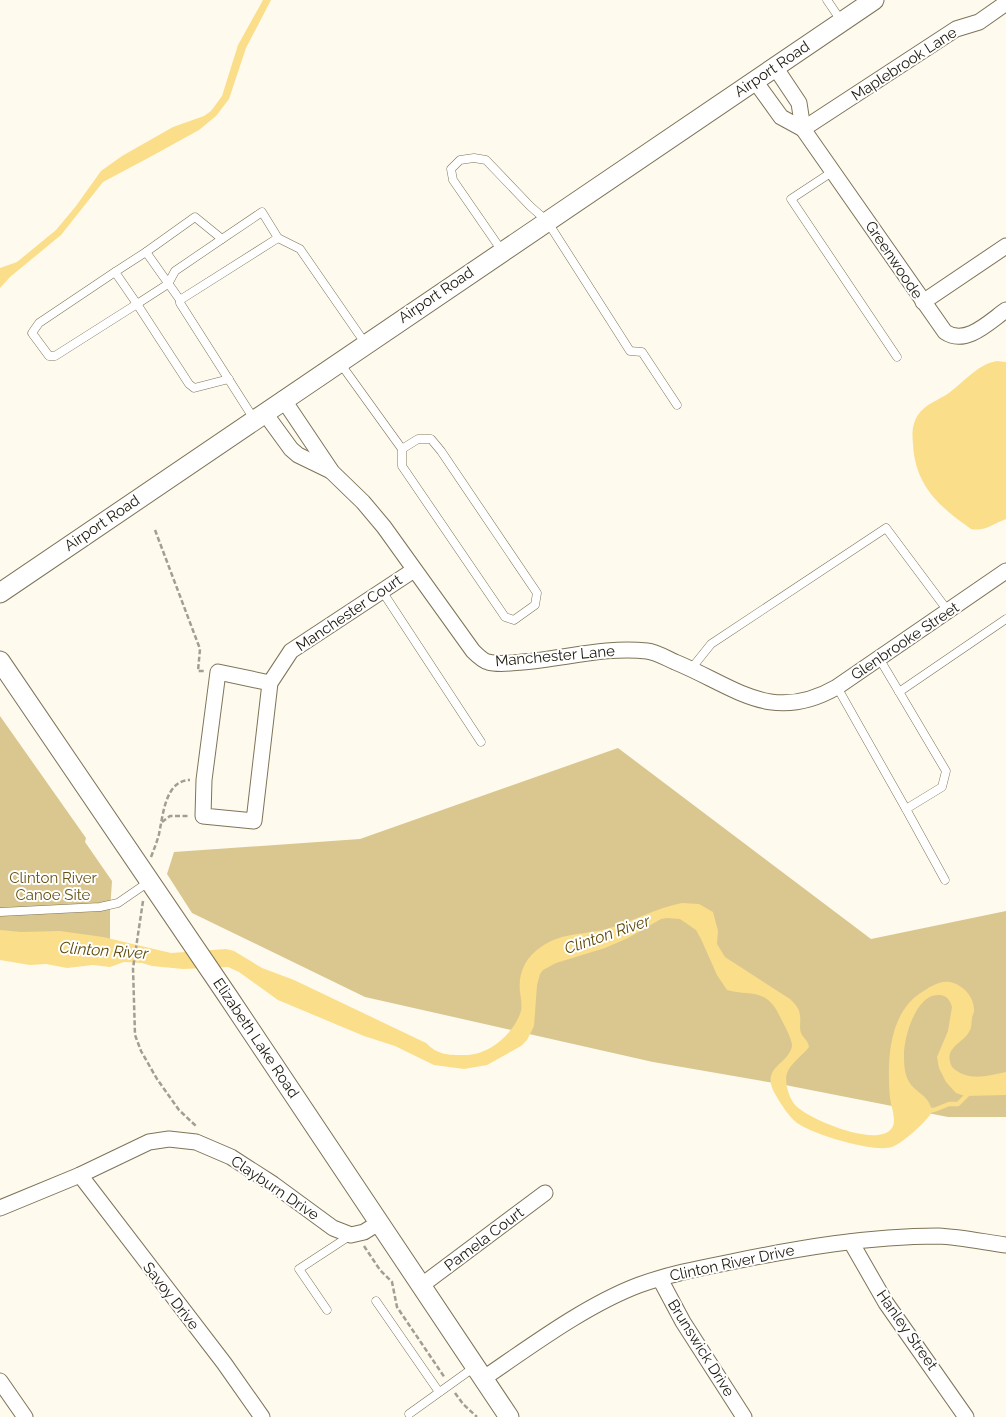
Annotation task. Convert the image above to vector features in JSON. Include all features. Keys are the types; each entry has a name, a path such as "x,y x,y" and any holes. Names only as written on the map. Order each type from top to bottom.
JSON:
{"street":[{"name":"Airport Road","path":"0,593 874,0"},
{"name":"Maplebrook Lane","path":"803,129 956,29 979,22 1006,3"},
{"name":"Greenwoode","path":"775,67 799,103 803,129 944,332 952,337 963,337 979,329 1006,310"},
{"name":"Greenwoode","path":"755,80 781,117 803,129"},
{"path":"923,302 1006,246"},
{"name":"Manchester Lane","path":"283,400 332,472 384,526 473,651 487,662 511,663 600,652 648,651 692,669 717,683 749,697 772,702 800,703"},
{"name":"Manchester Lane","path":"259,416 291,450 332,472"},
{"name":"Manchester Court","path":"203,816 254,821 270,683 291,651 414,570"},
{"name":"Glenbrooke Street","path":"800,703 826,694 837,687 1006,571"},
{"name":"Elizabeth Lake Road","path":"0,661 197,949 509,1417"},
{"path":"203,816 204,780 218,672 270,683"},
{"name":"Clayburn Drive","path":"0,1208 80,1175 149,1142 169,1139 196,1142 231,1157 273,1184 333,1228 354,1235"},
{"name":"Savoy Drive","path":"80,1175 224,1363 262,1417"},
{"name":"Pamela Court","path":"422,1285 545,1193"},
{"path":"354,1235 364,1232 380,1222"},
{"name":"Clinton River Drive","path":"480,1372 640,1284 693,1270 820,1245 851,1242 940,1236 1006,1245"},
{"name":"Hanley Street","path":"851,1242 886,1302 966,1417"},
{"name":"Brunswick Drive","path":"660,1279 688,1331 744,1417"},
{"path":"0,1381 25,1417"}],"lane":[{"path":"827,0 842,22"},
{"path":"502,251 453,180 451,169 460,160 474,158 486,160 547,221 630,351 642,352 677,406"},
{"path":"832,172 791,199 897,356"},
{"path":"222,239 195,217 39,323 32,333 49,356 55,356 168,284 175,271 262,212 278,238 300,249 365,344"},
{"path":"180,300 278,238"},
{"path":"146,252 180,300 180,303 229,379 259,416"},
{"path":"115,272 189,384 194,388 229,379"},
{"path":"339,362 402,448 402,466 505,617 514,620 535,605 537,593 431,439 418,439 402,448"},
{"path":"692,669 710,644 886,528 948,611"},
{"path":"382,591 481,742"},
{"path":"899,692 1006,619"},
{"path":"879,658 946,771 942,787 906,809"},
{"path":"837,687 945,880"},
{"path":"0,912 100,907 118,903 150,881"},
{"path":"328,1310 299,1269 354,1235"},
{"path":"376,1301 439,1392"},
{"path":"409,1414 450,1384 480,1372"}],"path":[{"path":"155,530 200,650 198,670 218,672"},
{"path":"197,1127 190,1122 157,1079 135,1035 133,968 142,902 150,881 151,857 166,799 172,790 187,780 204,780"},
{"path":"161,823 170,816 203,816"},
{"path":"354,1235 392,1282 397,1307 463,1404 477,1417"}],"green space":[{"name":"Clinton River Canoe Site","path":"0,716 86,838 85,842 112,881 110,942 0,954"},
{"path":"618,748 871,939 1006,911 1006,1117 948,1117 780,1084 653,1062 365,997 192,913 167,874 174,852 360,839"}],"water":[{"path":"263,0 271,0 246,48 229,99 216,116 199,130 103,182 61,235 10,277 0,288 0,268 17,262 56,230 101,171 122,156 173,127 204,116 211,111 222,96 238,45"},
{"path":"997,361 1006,362 1006,519 976,530 971,529 949,512 924,484 915,459 913,429 916,418 924,408 949,393 977,370"},
{"path":"682,903 699,904 713,912 718,931 717,944 725,957 790,999 798,1009 801,1033 809,1047 789,1069 786,1081 791,1098 802,1111 828,1124 859,1134 884,1134 892,1128 894,1117 890,1098 889,1070 895,1027 909,1003 919,994 942,982 950,982 964,989 971,997 974,1007 971,1029 955,1046 950,1055 952,1067 964,1075 978,1077 1006,1072 1006,1095 965,1096 956,1093 946,1082 939,1068 937,1057 948,1031 952,1007 948,998 939,995 931,996 924,1001 912,1019 904,1049 906,1076 912,1086 925,1097 931,1107 932,1112 920,1126 897,1145 883,1148 858,1145 829,1137 797,1123 781,1104 771,1084 773,1071 790,1052 792,1046 777,1011 767,999 761,996 727,990 717,975 696,930 680,919 661,919 628,938 605,948 556,963 543,970 537,985 534,1026 527,1040 521,1046 487,1065 464,1069 434,1065 395,1046 364,1036 278,1000 239,972 228,967 183,969 124,962 110,967 93,965 67,968 0,960 0,930 21,932 60,931 103,937 171,953 226,949 234,951 262,968 294,980 426,1043 443,1054 464,1055 482,1052 491,1048 513,1028 521,1011 520,978 524,966 535,951 549,942 566,936 610,928 663,908"}],"waterway":[{"name":"Clinton River","path":"927,1110 934,1110 949,1104 958,1104 970,1092"}]}
